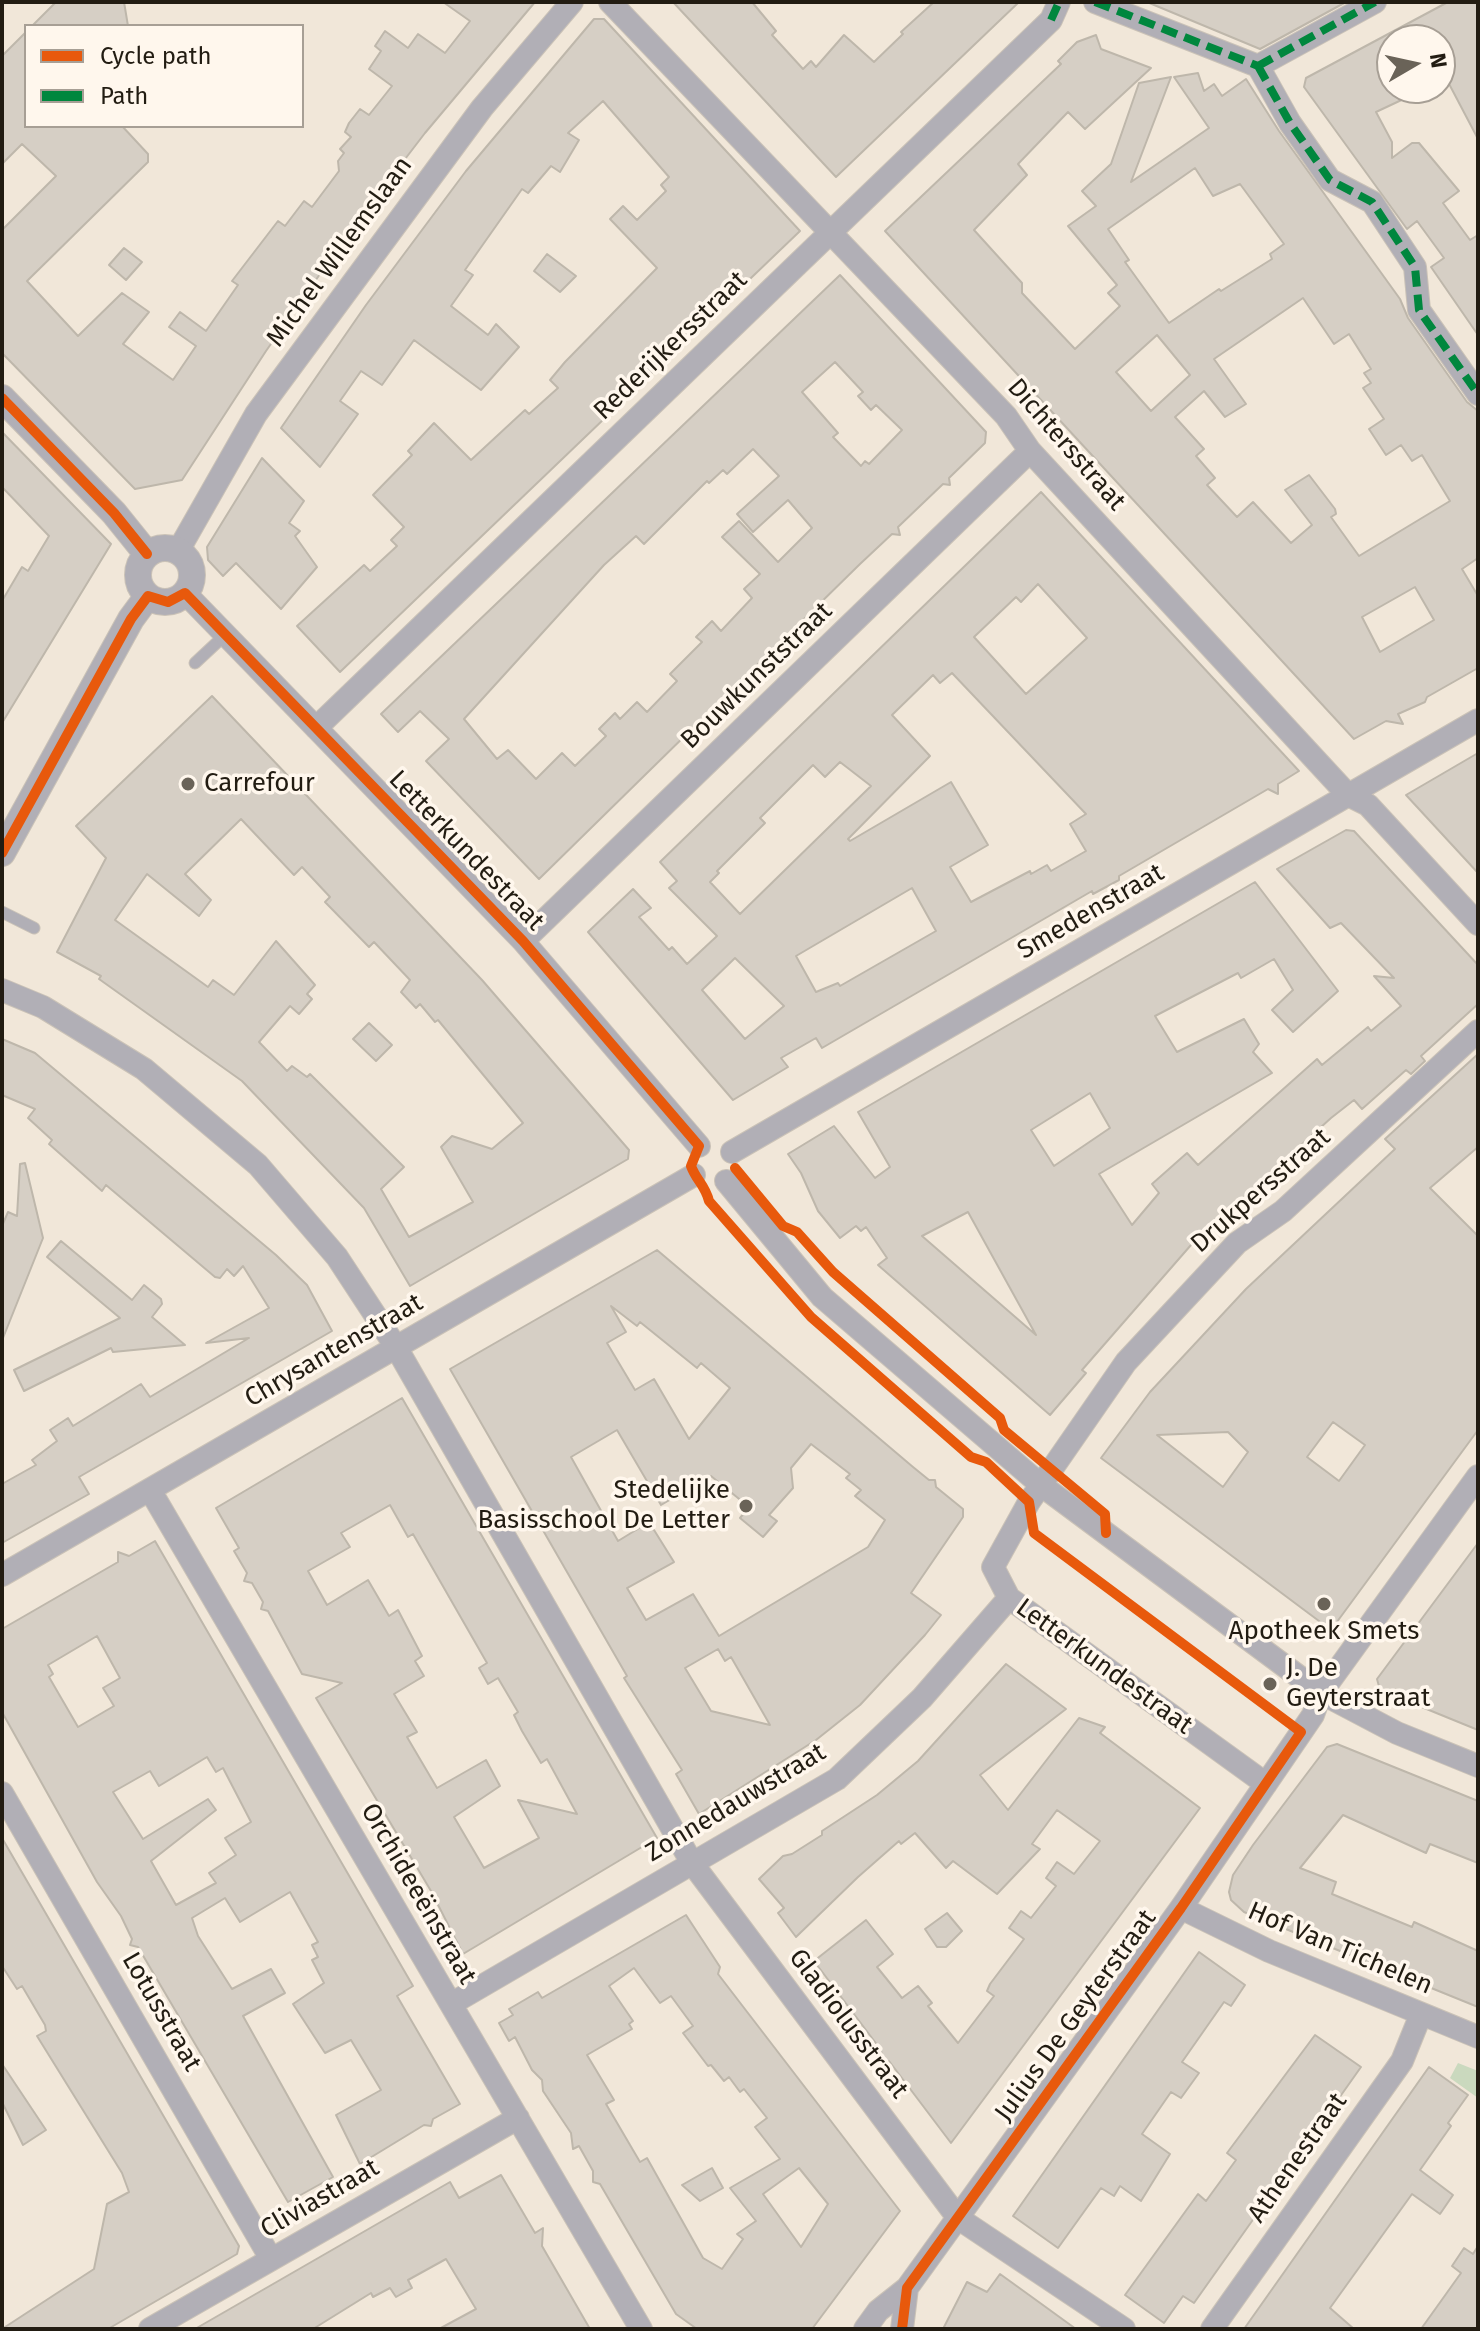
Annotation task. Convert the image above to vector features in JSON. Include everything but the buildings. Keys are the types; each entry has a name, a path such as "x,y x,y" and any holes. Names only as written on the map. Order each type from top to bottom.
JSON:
{"street":[{"name":"Michel Willemslaan","path":"178,551 256,414 482,108 572,2"},
{"name":"Dichtersstraat","path":"610,2 1006,416 1030,451 1348,795 1368,805 1478,924"},
{"name":"Rederijkersstraat","path":"316,728 1051,20 1059,2"},
{"path":"1095,2 1258,66 1290,123 1330,180 1372,202 1415,267 1419,310 1478,394"},
{"path":"1258,66 1375,2"},
{"path":"2,398 114,513 147,554"},
{"name":"Bouwkunststraat","path":"523,941 1030,451"},
{"path":"162,548 178,551 191,570 185,593 168,602 148,596 139,582 138,572 147,554 162,548"},
{"name":"Letterkundestraat","path":"185,593 523,941 699,1146"},
{"path":"2,853 131,619 148,596"},
{"name":"Smedenstraat","path":"732,1152 1478,720"},
{"name":"Gladiolusstraat","path":"2,990 43,1007 144,1069 258,1165 337,1257 396,1347 692,1863 958,2218"},
{"name":"Drukpersstraat","path":"1041,1485 1126,1362 1237,1243 1283,1211 1478,1031"},
{"path":"717,1141 732,1152 735,1168 726,1181 712,1186 694,1175 691,1158 699,1146 717,1141"},
{"name":"Chrysantenstraat","path":"2,1575 694,1175"},
{"path":"726,1181 822,1297 1041,1485 1321,1693 1397,1733 1478,1766"},
{"name":"Julius De Geyterstraat","path":"865,2329 878,2311 907,2288 1181,1908 1313,1715 1321,1693 1478,1476"},
{"name":"Letterkundestraat","path":"1041,1485 993,1567 1009,1598 1266,1784"},
{"name":"Orchideeënstraat","path":"150,1490 518,2118 646,2328"},
{"name":"Zonnedauwstraat","path":"451,2004 837,1779 922,1698 1009,1598"},
{"name":"Lotusstraat","path":"2,1793 271,2259"},
{"name":"Hof Van Tichelen","path":"1181,1908 1269,1951 1478,2037"},
{"name":"Athenestraat","path":"1212,2329 1402,2061 1421,2014"},
{"name":"Cliviastraat","path":"150,2329 518,2118"},
{"path":"958,2218 1124,2329"},
{"path":"902,2329 906,2321 907,2288"}],"lane":[{"path":"195,663 225,635"},
{"path":"2,912 34,928"}],"green space":[{"path":"1458,2063 1478,2071 1478,2098 1450,2078"}],"marked path":[{"path":"1051,20 1059,2"},
{"path":"1095,2 1258,66"},
{"path":"1258,66 1375,2"},
{"path":"1258,66 1290,123 1330,180 1372,202 1415,267 1419,310 1478,394"}],"cycle path":[{"path":"2,398 114,513 147,554"},
{"path":"2,853 131,619 148,596 168,602 185,593 523,941 699,1146 691,1166 709,1201 811,1317 971,1457 986,1462 1029,1502 1034,1533 1301,1732 1181,1908 907,2288 902,2329"},
{"path":"735,1168 783,1226 797,1232 833,1272 1000,1418 1004,1430 1105,1514 1106,1533"}],"place":[{"name":"Carrefour","path":"188,784"},
{"name":"Stedelijke Basisschool De Letter","path":"746,1506"},
{"name":"Apotheek Smets","path":"1324,1604"},
{"name":"J. De Geyterstraat","path":"1270,1684"}]}
